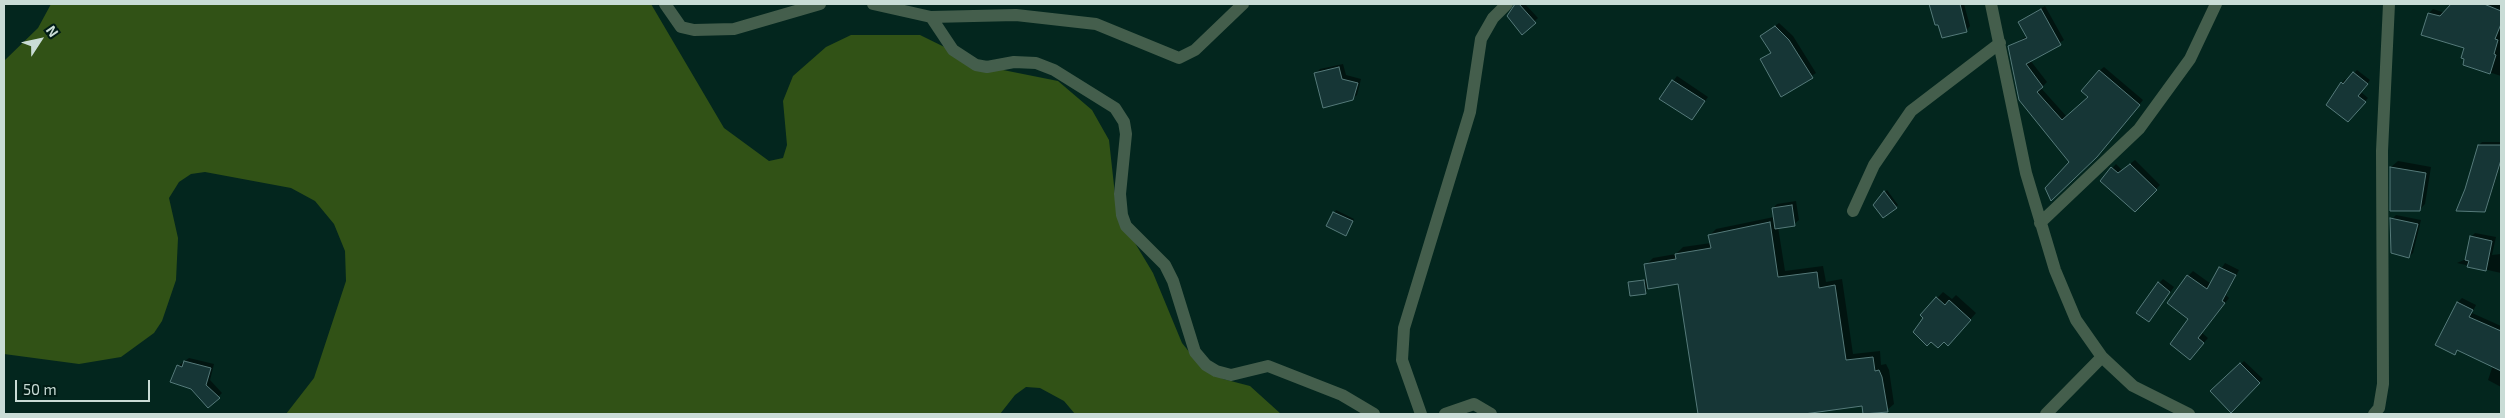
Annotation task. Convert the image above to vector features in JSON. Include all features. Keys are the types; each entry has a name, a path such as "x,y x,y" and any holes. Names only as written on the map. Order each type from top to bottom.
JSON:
{"street":[{"path":"665,4 681,27 694,30 734,29 820,4"},
{"path":"873,4 931,17 1016,15 1096,24 1180,58 1195,50 1243,4"},
{"path":"1421,414 1402,360 1404,328 1470,112 1481,39 1493,18 1507,4"},
{"path":"1991,4 2026,173 2055,270 2076,320 2102,356 2133,386 2189,414"},
{"path":"2040,223 2139,129 2190,59 2216,4"},
{"path":"2374,414 2379,408 2383,384 2382,152 2389,4"},
{"path":"931,17 953,50 976,65 987,67 1014,62 1036,63 1054,70 1115,108 1124,122 1126,134 1120,194 1122,215 1126,226 1165,265 1173,281 1195,352 1206,365 1216,371 1230,375 1268,366 1342,395 1374,414"},
{"path":"1853,211 1874,165 1911,112 2000,43"},
{"path":"2046,414 2102,356"},
{"path":"1445,414 1474,404 1491,414"}],"green space":[{"path":"51,4 651,4 724,128 769,161 783,158 787,145 783,101 793,76 826,47 851,35 920,35 983,66 1058,81 1092,110 1109,140 1117,213 1153,273 1182,343 1199,364 1223,379 1250,386 1281,414 1075,414 1064,401 1040,388 1026,387 1015,395 1000,414 286,414 314,378 346,281 345,251 334,224 315,201 291,188 205,172 191,174 179,182 169,198 178,238 176,280 162,321 154,333 121,357 79,364 4,354 4,61 38,28"}],"building":[{"path":"1515,4 1519,4 1536,23 1522,35 1507,16"},
{"path":"1929,4 1960,4 1967,32 1942,38 1938,25 1935,25"},
{"path":"2451,4 2484,4 2501,11 2501,24 2495,39 2498,40 2494,54 2496,55 2490,74 2463,65 2464,59 2461,58 2464,48 2421,35 2428,13 2440,16"},
{"path":"2041,9 2061,45 2026,64 2043,87 2037,92 2062,120 2088,97 2081,91 2099,70 2140,105 2097,157 2051,201 2045,188 2069,162 2019,100 2008,46 2027,38 2018,22"},
{"path":"1775,26 1789,40 1813,78 1781,97 1760,59 1771,53 1760,36"},
{"path":"1339,67 1342,79 1358,83 1353,100 1323,108 1314,73"},
{"path":"2353,72 2368,84 2358,96 2366,102 2348,122 2326,105 2341,82 2343,84"},
{"path":"1672,80 1705,101 1692,120 1659,99"},
{"path":"2478,145 2501,145 2501,160 2485,212 2456,211 2465,189"},
{"path":"2130,164 2157,190 2135,212 2100,181 2111,167 2118,173"},
{"path":"2390,167 2426,173 2420,211 2390,211"},
{"path":"1884,191 1897,208 1883,218 1873,205"},
{"path":"1792,205 1795,226 1775,229 1772,208"},
{"path":"1333,212 1353,221 1346,236 1326,226"},
{"path":"2390,218 2418,224 2409,258 2391,253"},
{"path":"1770,222 1778,277 1817,272 1819,288 1835,285 1846,360 1873,357 1875,371 1879,370 1882,377 1888,412 1863,414 1862,406 1804,414 1698,414 1678,284 1648,289 1644,264 1676,259 1675,254 1711,248 1708,235"},
{"path":"2470,236 2492,241 2486,271 2467,267 2469,261 2465,260"},
{"path":"2219,267 2236,275 2222,301 2225,303 2198,338 2204,343 2190,360 2170,344 2188,319 2167,303 2187,275 2207,289"},
{"path":"1644,280 1646,294 1630,296 1628,282"},
{"path":"2158,282 2170,292 2149,322 2136,313"},
{"path":"1936,297 1945,305 1949,300 1971,320 1948,346 1944,342 1938,348 1931,342 1927,346 1913,332 1923,318 1920,315"},
{"path":"2457,302 2473,310 2469,317 2501,331 2501,371 2457,350 2455,355 2435,345"},
{"path":"184,361 211,368 206,385 220,398 208,408 191,389 170,382 177,365 182,367"},
{"path":"2240,363 2260,383 2231,413 2210,391"}]}
